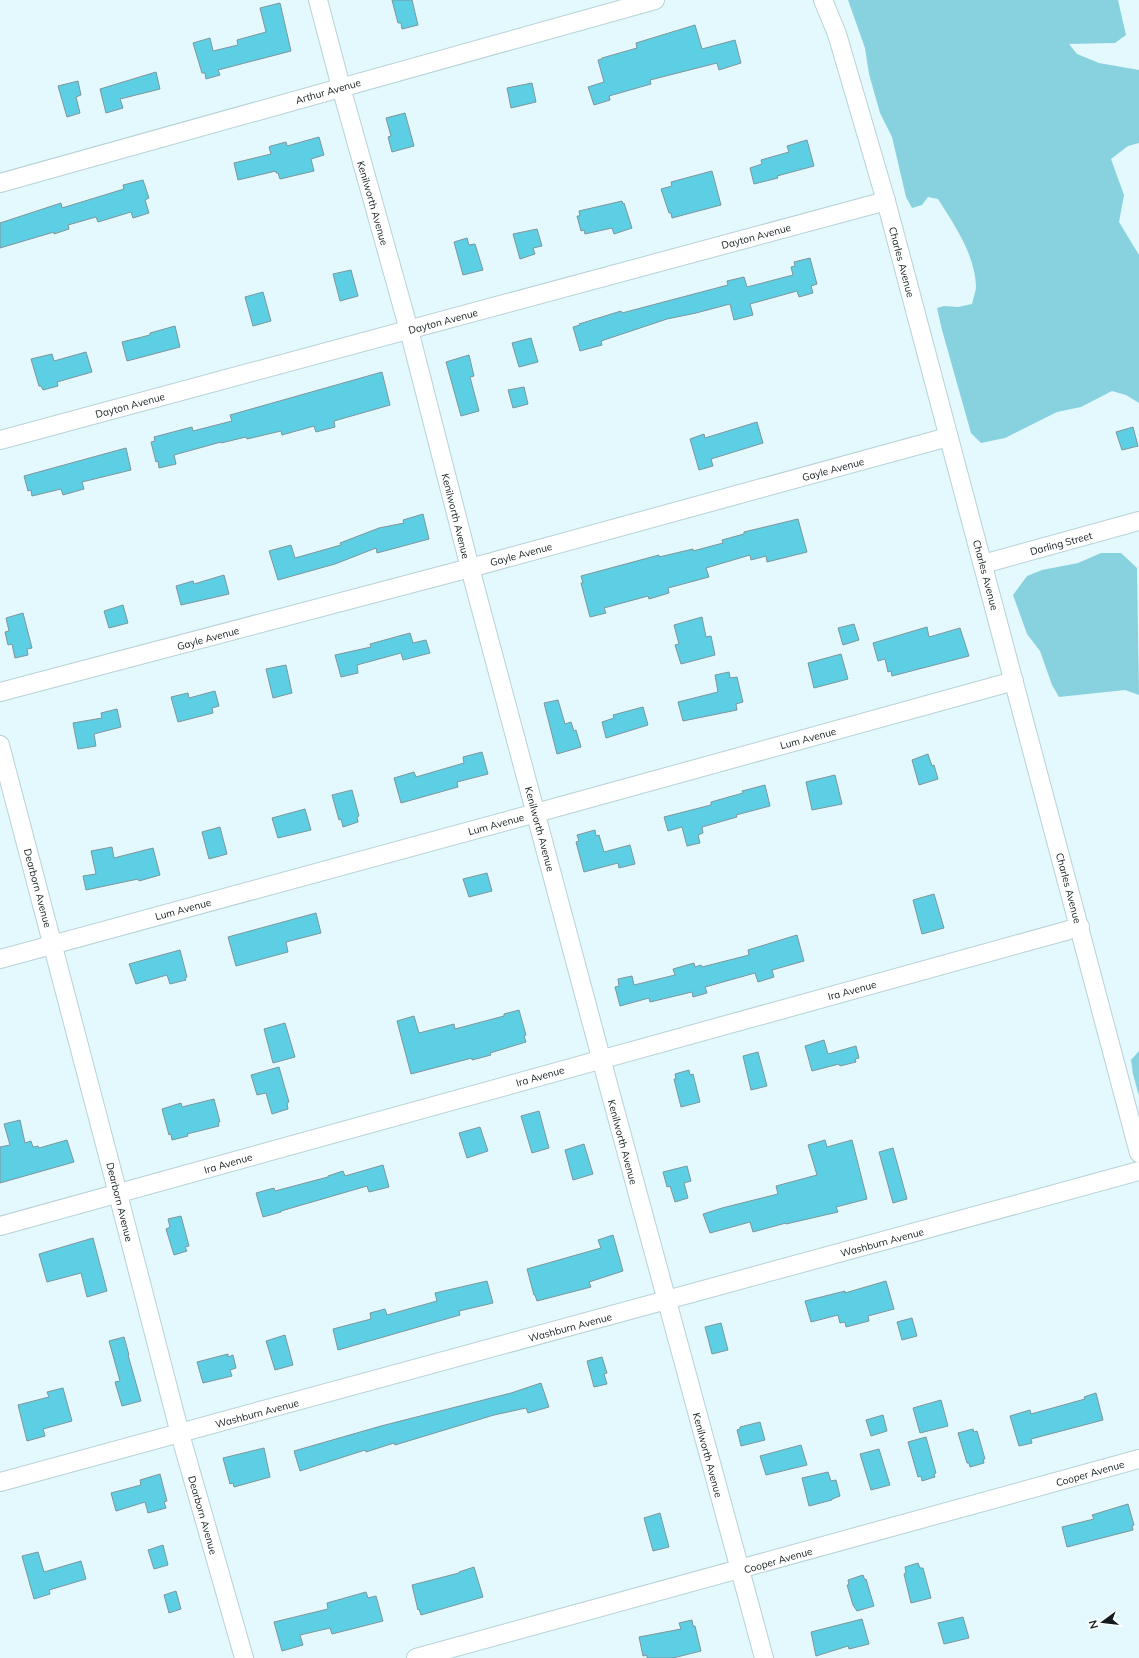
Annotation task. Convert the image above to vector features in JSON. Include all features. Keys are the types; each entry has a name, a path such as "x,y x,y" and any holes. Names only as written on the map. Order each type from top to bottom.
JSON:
{"street":[{"name":"Kenilworth Avenue","path":"318,0 341,88 409,330 470,568 601,1059 764,1658"},
{"name":"Arthur Avenue","path":"0,183 655,0"},
{"name":"Charles Avenue","path":"823,0 837,34 886,201 948,437 984,564 1139,1153"},
{"name":"Dayton Avenue","path":"0,440 886,201"},
{"name":"Gayle Avenue","path":"0,692 470,568 948,437"},
{"name":"Darling Street","path":"984,564 1139,521"},
{"name":"Lum Avenue","path":"0,959 1014,681"},
{"name":"Dearborn Avenue","path":"0,745 180,1434 244,1658"},
{"name":"Ira Avenue","path":"0,1226 1080,927"},
{"name":"Washburn Avenue","path":"0,1482 1139,1171"},
{"name":"Cooper Avenue","path":"416,1658 1139,1459"}],"shaded area":[{"path":"848,0 1118,0 1126,35 1115,43 1069,44 1077,54 1099,63 1139,70 1139,143 1128,146 1111,159 1124,195 1119,222 1139,255 1139,403 1126,395 1112,391 1081,407 1057,412 1005,438 981,443 971,433 937,308 944,306 958,307 972,304 976,286 972,263 963,240 938,199 928,197 922,205 912,208 906,197 892,137 880,113 869,74 865,48"},
{"path":"1101,553 1121,553 1137,568 1139,695 1125,690 1059,697 1052,685 1040,651 1027,634 1013,595 1027,576 1042,570 1078,563"},
{"path":"1139,1051 1139,1096 1131,1060"}],"building":[{"path":"392,0 412,0 418,25 402,29 401,23 398,23"},
{"path":"280,3 291,51 218,70 220,75 206,79 205,73 202,73 193,43 210,38 213,51 238,45 237,40 266,32 260,8"},
{"path":"695,25 702,49 735,40 741,63 719,70 717,63 650,80 651,84 609,96 610,100 594,105 588,87 604,82 598,60 637,48 636,43"},
{"path":"156,72 160,89 120,99 123,108 106,113 100,89"},
{"path":"78,81 81,95 76,97 80,113 67,117 58,86"},
{"path":"532,83 536,102 511,108 507,88"},
{"path":"405,113 414,146 392,152 388,137 391,136 386,118"},
{"path":"319,137 324,155 311,159 314,171 280,179 276,171 238,180 234,163 271,154 269,147 271,146 286,142 287,146"},
{"path":"807,140 814,166 754,184 750,168 762,164 761,160 789,152 787,146"},
{"path":"712,171 721,205 672,218 661,189 672,186 671,182"},
{"path":"143,180 149,198 145,200 149,213 133,218 131,212 98,222 96,217 68,225 69,229 54,234 54,232 0,248 0,223 61,203 62,208 124,189 123,185"},
{"path":"622,201 632,228 614,234 612,228 585,234 584,230 581,231 577,216 580,216 579,211"},
{"path":"537,229 542,246 533,248 535,254 520,259 513,234"},
{"path":"467,238 469,245 475,244 483,270 463,275 454,242"},
{"path":"810,258 817,284 811,286 813,293 799,297 797,291 750,304 753,315 734,320 730,304 667,319 601,341 602,345 580,351 573,327 580,325 579,324 621,311 622,313 728,285 727,281 744,277 747,287 793,275 791,267 795,266 794,262"},
{"path":"351,270 358,296 340,301 333,274"},
{"path":"263,292 271,321 253,326 245,297"},
{"path":"175,326 180,347 127,361 122,342 150,335 150,333"},
{"path":"531,338 538,362 519,367 512,343"},
{"path":"86,352 92,372 57,382 58,386 43,390 41,386 39,386 31,359 52,354 54,361"},
{"path":"469,355 474,376 470,377 479,411 461,416 446,362"},
{"path":"382,372 390,405 334,421 335,427 316,432 314,426 282,435 281,431 247,439 246,437 221,442 174,455 176,464 159,468 158,461 156,462 151,442 155,441 154,437 192,427 193,431 232,421 230,415"},
{"path":"524,387 528,404 513,408 508,390"},
{"path":"757,422 763,443 711,459 713,466 699,470 690,439 704,434 705,438"},
{"path":"1133,427 1138,446 1122,450 1116,432"},
{"path":"126,448 131,470 82,482 84,489 63,495 61,489 32,496 31,490 28,491 24,476"},
{"path":"423,514 429,539 377,553 376,548 335,564 278,580 269,551 291,545 295,558 341,545 340,543 379,528 404,523 403,520"},
{"path":"798,519 807,552 767,562 766,556 751,560 750,555 706,568 709,577 668,588 669,593 649,599 648,596 604,608 606,613 590,617 581,583 583,583 581,576 659,555 659,557 693,549 693,551 723,543 722,540 744,534 744,532"},
{"path":"224,575 229,594 181,605 176,586 193,581 194,584"},
{"path":"123,605 128,623 109,628 104,611"},
{"path":"23,613 32,648 27,649 28,655 15,658 12,644 8,645 5,632 9,631 6,618"},
{"path":"702,617 706,637 711,636 715,655 681,664 675,645 679,644 674,625"},
{"path":"854,624 859,640 843,645 838,628"},
{"path":"927,627 929,637 960,628 969,656 892,676 891,671 888,672 885,659 878,661 873,643"},
{"path":"410,633 413,643 426,640 430,653 403,660 401,653 357,665 358,673 341,677 335,655 371,647 370,644"},
{"path":"841,654 848,679 814,688 808,663"},
{"path":"286,665 292,693 273,698 266,669"},
{"path":"729,672 730,678 737,677 743,702 736,704 737,710 683,721 678,702 718,692 715,675"},
{"path":"215,691 219,706 212,708 213,713 178,722 171,697 188,693 189,698"},
{"path":"558,700 565,724 571,722 574,731 576,730 581,747 557,754 544,703"},
{"path":"643,707 648,725 606,738 602,722 614,718 613,715"},
{"path":"117,709 121,727 94,734 96,746 78,749 73,723 102,718 101,713"},
{"path":"482,752 488,774 457,782 458,787 401,803 394,778 414,772 416,777 464,763 463,757"},
{"path":"928,754 932,766 934,765 938,779 919,785 912,760"},
{"path":"835,775 842,804 812,810 806,782"},
{"path":"765,785 770,806 736,815 737,817 702,827 703,833 698,835 700,843 687,846 682,827 668,831 664,817 711,805 711,802"},
{"path":"352,790 359,816 357,817 358,822 343,827 341,819 339,820 332,795"},
{"path":"305,809 311,830 278,838 272,818"},
{"path":"220,827 227,854 209,859 202,832"},
{"path":"595,830 596,836 599,835 604,852 630,845 635,864 619,868 618,863 584,872 576,842 579,841 577,835"},
{"path":"112,847 114,858 153,848 160,875 139,881 138,879 86,890 83,876 96,874 91,851"},
{"path":"487,873 492,891 469,897 463,879"},
{"path":"934,894 944,928 922,934 913,900"},
{"path":"316,913 321,933 286,942 288,952 236,966 228,937"},
{"path":"797,935 804,961 772,970 774,977 758,982 755,973 705,987 707,993 693,997 692,992 650,1002 649,998 620,1006 615,987 619,986 618,979 632,976 634,985 675,975 673,969 694,963 695,967 701,965 702,967 749,955 748,950"},
{"path":"180,950 187,977 185,978 186,980 170,984 167,975 136,984 129,964"},
{"path":"519,1010 526,1035 524,1036 526,1042 490,1053 491,1055 472,1060 472,1058 411,1074 397,1021 414,1016 419,1033 454,1024 455,1029 504,1016 504,1014"},
{"path":"285,1023 295,1057 273,1063 264,1029"},
{"path":"824,1040 828,1054 856,1046 859,1058 855,1059 856,1062 840,1066 839,1064 812,1071 805,1046"},
{"path":"758,1052 767,1086 751,1090 743,1056"},
{"path":"279,1067 289,1102 287,1103 288,1109 272,1114 266,1093 257,1095 251,1075"},
{"path":"689,1070 690,1075 693,1074 700,1102 681,1107 674,1079 676,1079 675,1074"},
{"path":"214,1099 220,1122 218,1122 219,1126 187,1134 188,1136 172,1140 171,1134 169,1135 162,1109 181,1103 182,1107"},
{"path":"539,1111 549,1148 532,1153 521,1116"},
{"path":"20,1120 25,1143 31,1141 33,1147 38,1146 39,1148 67,1140 74,1162 0,1183 0,1147 10,1145 4,1124"},
{"path":"480,1127 488,1151 467,1158 459,1133"},
{"path":"825,1140 827,1147 852,1140 867,1199 836,1207 838,1212 786,1223 753,1232 750,1222 710,1233 703,1214 778,1194 776,1186 817,1175 808,1145"},
{"path":"584,1144 593,1174 573,1180 565,1150"},
{"path":"893,1148 907,1199 893,1203 879,1152"},
{"path":"383,1165 389,1187 369,1192 367,1186 263,1217 256,1193 274,1188 275,1191 328,1177 343,1171 345,1176"},
{"path":"687,1166 691,1181 684,1183 688,1198 675,1202 670,1186 667,1187 663,1172"},
{"path":"181,1216 189,1246 185,1247 187,1251 174,1255 166,1229 170,1227 168,1219"},
{"path":"613,1235 623,1271 589,1282 591,1287 537,1301 527,1269 601,1248 598,1240"},
{"path":"93,1238 107,1291 87,1297 81,1273 47,1282 39,1254"},
{"path":"487,1281 493,1303 459,1311 460,1315 338,1350 333,1329 371,1319 370,1313 385,1309 387,1315 437,1301 435,1293"},
{"path":"886,1281 894,1309 868,1316 869,1321 846,1327 845,1322 840,1323 838,1315 811,1322 805,1301 845,1291 845,1293"},
{"path":"912,1318 917,1336 902,1340 897,1322"},
{"path":"721,1323 728,1350 712,1354 705,1327"},
{"path":"285,1335 293,1365 275,1370 266,1341"},
{"path":"124,1337 141,1401 122,1406 115,1382 120,1381 109,1341"},
{"path":"228,1354 228,1357 233,1355 236,1368 230,1370 232,1376 203,1383 197,1362"},
{"path":"602,1357 607,1373 604,1374 607,1384 594,1387 587,1361"},
{"path":"541,1383 549,1407 528,1413 526,1408 494,1415 395,1445 394,1443 366,1452 365,1450 300,1471 294,1451 381,1426 511,1393"},
{"path":"63,1388 72,1421 43,1429 45,1436 27,1441 18,1405 49,1397 47,1392"},
{"path":"1096,1393 1103,1420 1031,1439 1032,1443 1019,1446 1010,1416 1030,1410 1031,1414 1085,1399 1084,1397"},
{"path":"941,1400 948,1426 920,1433 913,1408"},
{"path":"883,1415 887,1431 871,1436 866,1420"},
{"path":"760,1422 765,1440 741,1446 737,1430 740,1429 740,1427"},
{"path":"973,1429 974,1432 977,1431 985,1459 983,1459 984,1463 970,1467 969,1463 967,1463 958,1433"},
{"path":"926,1437 936,1473 934,1474 935,1477 922,1481 921,1476 918,1477 908,1442"},
{"path":"801,1445 807,1465 766,1475 760,1456"},
{"path":"264,1448 270,1477 234,1487 233,1483 230,1484 223,1458"},
{"path":"879,1449 890,1485 871,1490 860,1454"},
{"path":"828,1472 831,1481 836,1480 840,1496 832,1500 809,1506 802,1478"},
{"path":"160,1474 167,1501 164,1502 166,1508 148,1513 145,1502 116,1511 111,1493 141,1485 140,1480"},
{"path":"1128,1504 1134,1525 1132,1526 1133,1530 1067,1547 1062,1527 1094,1519 1092,1515"},
{"path":"660,1513 669,1547 653,1551 644,1518"},
{"path":"163,1545 168,1565 154,1569 148,1550"},
{"path":"38,1552 44,1572 81,1561 86,1579 49,1590 50,1594 34,1599 22,1556"},
{"path":"918,1563 920,1568 923,1568 931,1598 911,1603 904,1574 906,1573 905,1567"},
{"path":"474,1567 483,1597 421,1615 419,1609 418,1610 412,1585 459,1573"},
{"path":"863,1575 865,1580 866,1579 874,1606 857,1611 853,1605 847,1585 849,1585 848,1580"},
{"path":"176,1591 181,1609 169,1613 164,1595"},
{"path":"366,1592 368,1598 376,1596 383,1621 332,1634 330,1628 300,1635 303,1645 282,1651 274,1622 328,1609 327,1603"},
{"path":"963,1617 969,1638 944,1644 938,1623"},
{"path":"862,1619 869,1644 849,1649 848,1646 816,1656 811,1632"},
{"path":"692,1620 693,1626 695,1626 701,1651 673,1658 647,1658 647,1655 643,1656 639,1637 681,1629 679,1623"}]}
